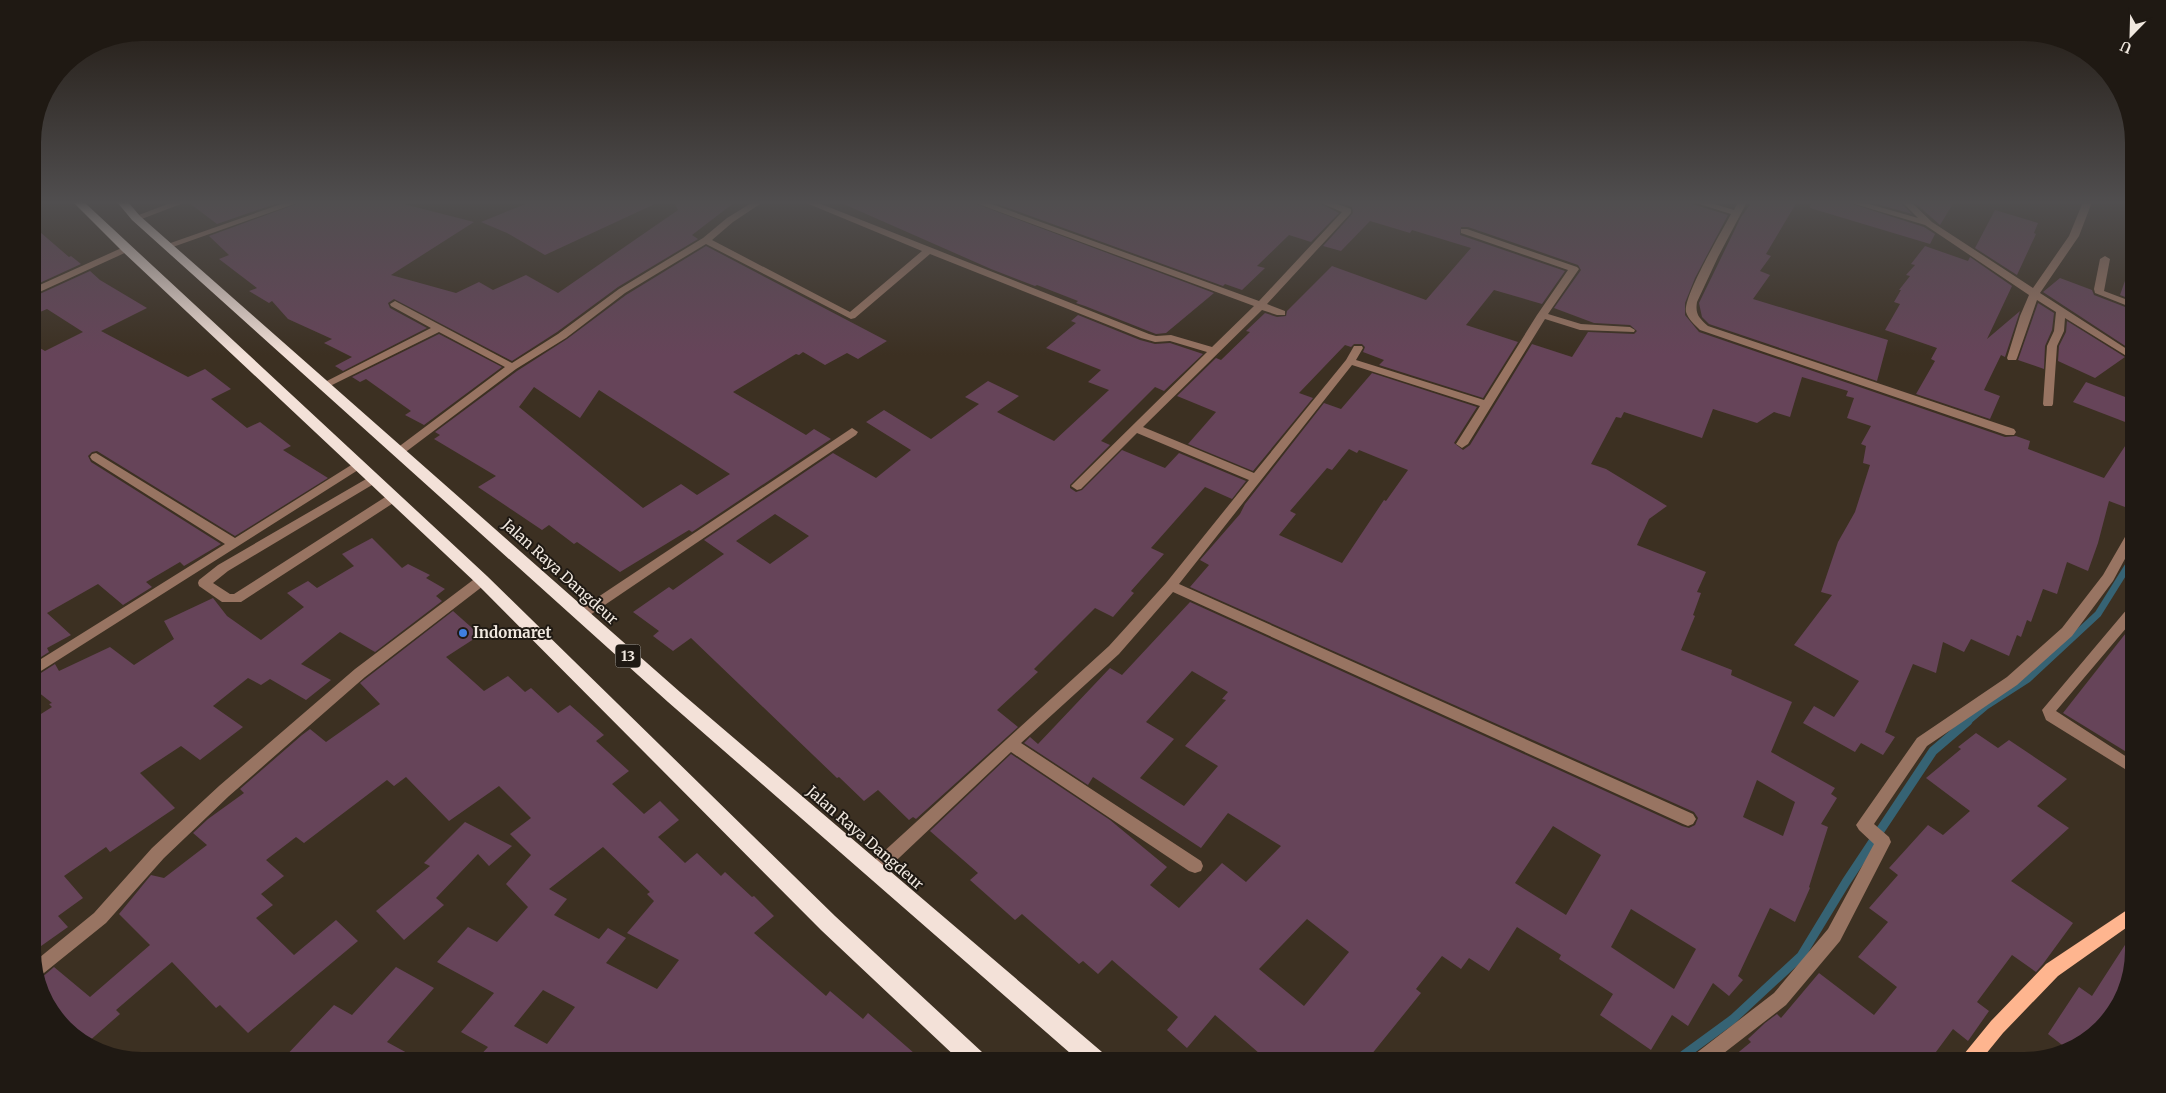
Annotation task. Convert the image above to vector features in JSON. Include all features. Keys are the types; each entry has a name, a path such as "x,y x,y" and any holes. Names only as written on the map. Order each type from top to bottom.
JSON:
{"highway":[{"path":"130,253 373,479 394,496 482,580 828,923 965,1052"},
{"name":"Jalan Raya Dangdeur","path":"175,253 322,386 399,451 674,697 1085,1052"}],"main road":[{"path":"1977,1052 2052,970 2125,920"}],"street":[{"path":"41,288 117,253"},
{"path":"399,451 512,367 562,336 622,291 685,253"},
{"path":"731,253 851,316 925,253"},
{"path":"940,253 1145,336 1155,339 1171,338 1214,351"},
{"path":"1116,253 1281,313"},
{"path":"1077,486 1260,306 1309,253"},
{"path":"1462,444 1485,404 1573,268 1529,253"},
{"path":"1715,253 1691,307 1693,318 1704,328 2010,432"},
{"path":"1974,253 2125,352"},
{"path":"2012,358 2025,316 2035,293 2062,253"},
{"path":"2105,259 2098,289 2100,293 2125,302"},
{"path":"395,304 512,367"},
{"path":"2048,404 2052,346 2059,330 2061,310"},
{"path":"1542,315 1580,327 1630,330"},
{"path":"322,386 438,328"},
{"path":"875,870 1114,650 1171,586 1350,361 1358,348"},
{"path":"1350,361 1485,404"},
{"path":"1135,428 1257,479"},
{"path":"582,614 852,432"},
{"path":"96,457 234,544"},
{"path":"41,666 360,465"},
{"path":"373,479 223,568 204,583 227,598 236,600 394,496"},
{"path":"1711,1052 1780,999 1834,935 1883,842 1864,825 1922,742 1964,711 2012,681 2067,632 2108,578 2125,548"},
{"path":"42,966 100,918 158,853 224,790 360,673 482,580"},
{"path":"1171,586 1688,820"},
{"path":"2125,620 2048,710 2051,716 2125,762"},
{"path":"1010,744 1195,866"}],"building":[{"path":"41,253 64,253 81,264 41,282"},
{"path":"227,253 425,253 391,275 456,293 479,282 493,290 526,275 558,293 616,253 675,253 618,287 557,332 512,361 394,299 388,303 390,308 427,328 343,371 335,366 352,357 324,343 332,339 288,319 272,301 269,303 249,291 257,288 219,259 229,255"},
{"path":"695,253 719,253 887,341 858,359 847,353 825,365 803,352 799,355 796,354 733,392 806,435 814,429 831,439 692,532 689,530 620,572 577,542 574,544 549,525 542,530 478,487 496,476 434,439 440,435 435,432 517,371 567,339 626,295","holes":["534,387 580,418 599,390 730,474 697,495 681,484 643,508 519,407"]},
{"path":"955,253 1107,253 1214,293 1166,333 1156,334 1076,303 1078,301 991,269"},
{"path":"1132,253 1270,253 1257,266 1265,268 1242,290 1225,284 1223,286"},
{"path":"1467,253 1513,253 1565,271 1542,304 1494,290 1466,325 1518,342 1483,398 1379,365 1384,360 1363,352 1365,347 1362,344 1354,344 1351,347 1345,345 1299,393 1313,398 1253,471 1188,444 1216,412 1177,396 1216,358 1221,360 1250,332 1246,331 1265,313 1277,317 1286,316 1287,311 1332,266 1426,300"},
{"path":"1543,253 1708,253 1685,303 1685,315 1699,332 2005,437 2016,436 2030,441 2028,449 2104,478 2125,446 2125,507 2109,501 2098,543 2088,571 2067,562 2057,594 2043,589 2031,622 2027,620 2021,637 2017,635 2009,656 1971,639 1964,652 1943,642 1936,673 1913,664 1885,732 1895,737 1883,755 1861,743 1855,752 1803,723 1814,706 1834,717 1859,681 1794,645 1832,595 1821,592 1838,542 1855,512 1870,465 1863,463 1866,446 1861,444 1871,426 1847,418 1854,398 1846,396 1848,391 1802,377 1790,417 1774,412 1757,423 1713,409 1702,438 1624,412 1621,418 1616,417 1591,464 1606,469 1667,506 1649,519 1637,545 1706,572 1697,592 1701,593 1693,615 1695,616 1681,650 1732,670 1731,675 1792,702 1771,752 1835,788 1831,794 1837,798 1821,824 1828,827 1810,888 1795,922 1770,908 1738,976 1743,980 1729,996 1713,983 1688,1026 1672,1015 1651,1050 1600,1015 1613,994 1559,959 1561,955 1517,927 1489,971 1469,958 1461,969 1442,956 1416,989 1421,993 1373,1052 1258,1052 1215,1015 1187,1048 1167,1030 1178,1017 1112,960 1098,974 1083,961 1079,964 1022,914 1015,920 970,880 978,873 930,831 1011,754 1110,820 1167,867 1150,885 1179,908 1222,863 1246,882 1281,846 1228,813 1201,848 1093,777 1088,785 1024,743 1030,737 1038,744 1110,668 1122,675 1190,602 1682,826 1689,828 1695,825 1698,818 1694,812 1190,587 1209,565 1200,560 1240,514 1245,504 1324,403 1341,409 1372,373 1477,407 1454,443 1463,450 1470,445 1532,344 1572,357 1588,332 1634,334 1637,331 1630,325 1594,323 1554,308 1581,270 1578,265","holes":["1349,449 1357,453 1359,450 1408,470 1386,501 1384,500 1342,563 1279,535 1296,514 1290,511 1327,468 1332,470","1192,671 1228,692 1222,699 1226,700 1185,746 1218,766 1184,806 1140,778 1174,739 1146,722","1757,780 1795,802 1783,836 1743,817","1553,826 1601,855 1566,915 1515,883","1631,909 1696,949 1674,989 1611,947","1307,919 1349,952 1304,1006 1259,969"]},
{"path":"1723,253 1767,253 1771,256 1760,271 1770,275 1753,299 1888,340 1877,381 1709,324 1702,317 1699,303"},
{"path":"1920,253 1945,253 1968,261 1970,257 2012,286 1987,339 2020,311 2005,357 2001,355 1984,390 2000,396 1990,419 1916,394 1935,361 1931,359 1937,348 1885,330 1900,304 1894,302 1901,290 1899,290 1910,276 1906,275 1915,265 1911,264"},
{"path":"1983,253 2027,253 2017,275"},
{"path":"90,271 100,280 147,308 101,331 188,377 205,369 231,389 211,399 247,428 260,422 291,446 283,450 328,478 235,536 97,451 92,452 88,456 91,462 221,544 184,566 180,562 146,582 152,587 123,605 98,584 47,613 71,635 47,648 49,652 41,657 41,349 45,351 83,332 47,309 41,312 41,293"},
{"path":"2060,278 2092,290 2094,295 2125,307 2125,346 2043,292"},
{"path":"2125,281 2125,297 2120,295"},
{"path":"2038,303 2054,313 2052,330 2045,346 2044,369 2018,360"},
{"path":"1078,315 1140,340 1155,344 1170,343 1203,354 1164,391 1155,387 1101,441 1110,445 1070,485 1070,488 1076,492 1082,490 1122,450 1165,468 1179,453 1246,481 1232,499 1205,487 1151,548 1164,554 1131,591 1134,593 1113,617 1095,608 1034,669 1038,672 997,710 1018,727 916,819 913,817 909,820 878,790 864,801 839,777 837,778 691,638 673,651 653,636 659,631 633,612 669,587 673,590 724,554 704,540 833,453 876,478 911,450 866,422 884,410 931,439 979,404 965,397 988,381 1019,396 997,412 1054,441 1109,390 1088,382 1101,370 1046,348 1076,323 1071,321","holes":["775,514 809,536 770,564 736,541"]},
{"path":"2067,321 2125,357 2095,378 2058,361 2059,346 2066,332"},
{"path":"439,334 502,367 424,425 405,415 411,411 366,379 360,382 352,377"},
{"path":"2086,382 2125,397 2125,422 2073,402"},
{"path":"372,538 402,568 408,564 430,575 426,578 445,589 436,596 442,601 375,652 340,632 301,664 331,680 306,700 270,679 261,685 248,678 213,706 243,727 200,760 181,746 140,773 175,808 110,852 106,847 64,876 83,898 58,916 68,927 41,946 41,714 52,707 49,704 52,703 41,694 41,673 55,664 59,671 110,647 134,665 174,639 164,621 213,598 227,616 261,640 304,607 287,593 308,581 317,588 354,566 342,554"},
{"path":"453,611 480,635 446,657 484,691 508,676 525,692 531,688 558,713 570,705 604,735 596,741 629,771 612,784 644,814 660,801 679,820 658,837 685,863 697,853 721,876 725,872 752,897 754,896 774,916 754,933 826,996 830,991 863,1019 868,1013 913,1052 483,1052 488,1047 461,1032 494,993 437,962 468,927 497,942 528,907 506,884 531,855 510,834 531,818 499,786 449,821 406,777 394,786 387,780 304,843 296,837 266,860 284,876 261,894 273,905 256,918 294,955 336,920 358,941 248,1033 220,1005 216,1008 172,962 116,1010 120,1014 92,1038 76,1027 58,1007 45,975 54,967 90,997 150,945 119,914 151,875 164,878 207,845 193,833 208,819 244,793 240,789 310,729 326,742 380,704 360,683","holes":["603,847 650,892 647,894 654,901 627,933 679,960 657,989 606,963 626,938 608,928 599,939 554,915 567,899 549,889","543,990 575,1007 547,1044 514,1026"]},
{"path":"2125,634 2125,751 2063,713"},
{"path":"1976,733 1998,748 2009,740 2067,779 2037,806 2069,828 2011,881 2073,923 2036,972 2012,955 1977,1002 1989,1011 1968,1041 1953,1029 1936,1052 1739,1052 1751,1042 1748,1039 1765,1023 1777,1014 1781,1018 1819,973 1874,1015 1897,987 1858,957 1888,922 1869,908 1898,875 1889,868 1928,825 1943,835 1970,811 1926,778 1961,749 1958,747"},
{"path":"465,822 512,846 489,866 478,854 436,898 444,905 404,940 376,911 430,866 424,863"},
{"path":"2125,945 2124,964 2119,983 2108,1007 2100,1017 2085,1031 2061,1044 2048,1034 2079,987 2092,996"},
{"path":"396,967 434,988 387,1042 405,1052 290,1052 334,1005 352,1015"}],"waterway":[{"path":"1967,722 1986,706 2028,679 2098,614 2125,571"},
{"path":"1688,1052 1733,1019 1801,956 1846,882 1933,751 1968,721"}],"place":[{"name":"Indomaret","path":"463,633"}]}
